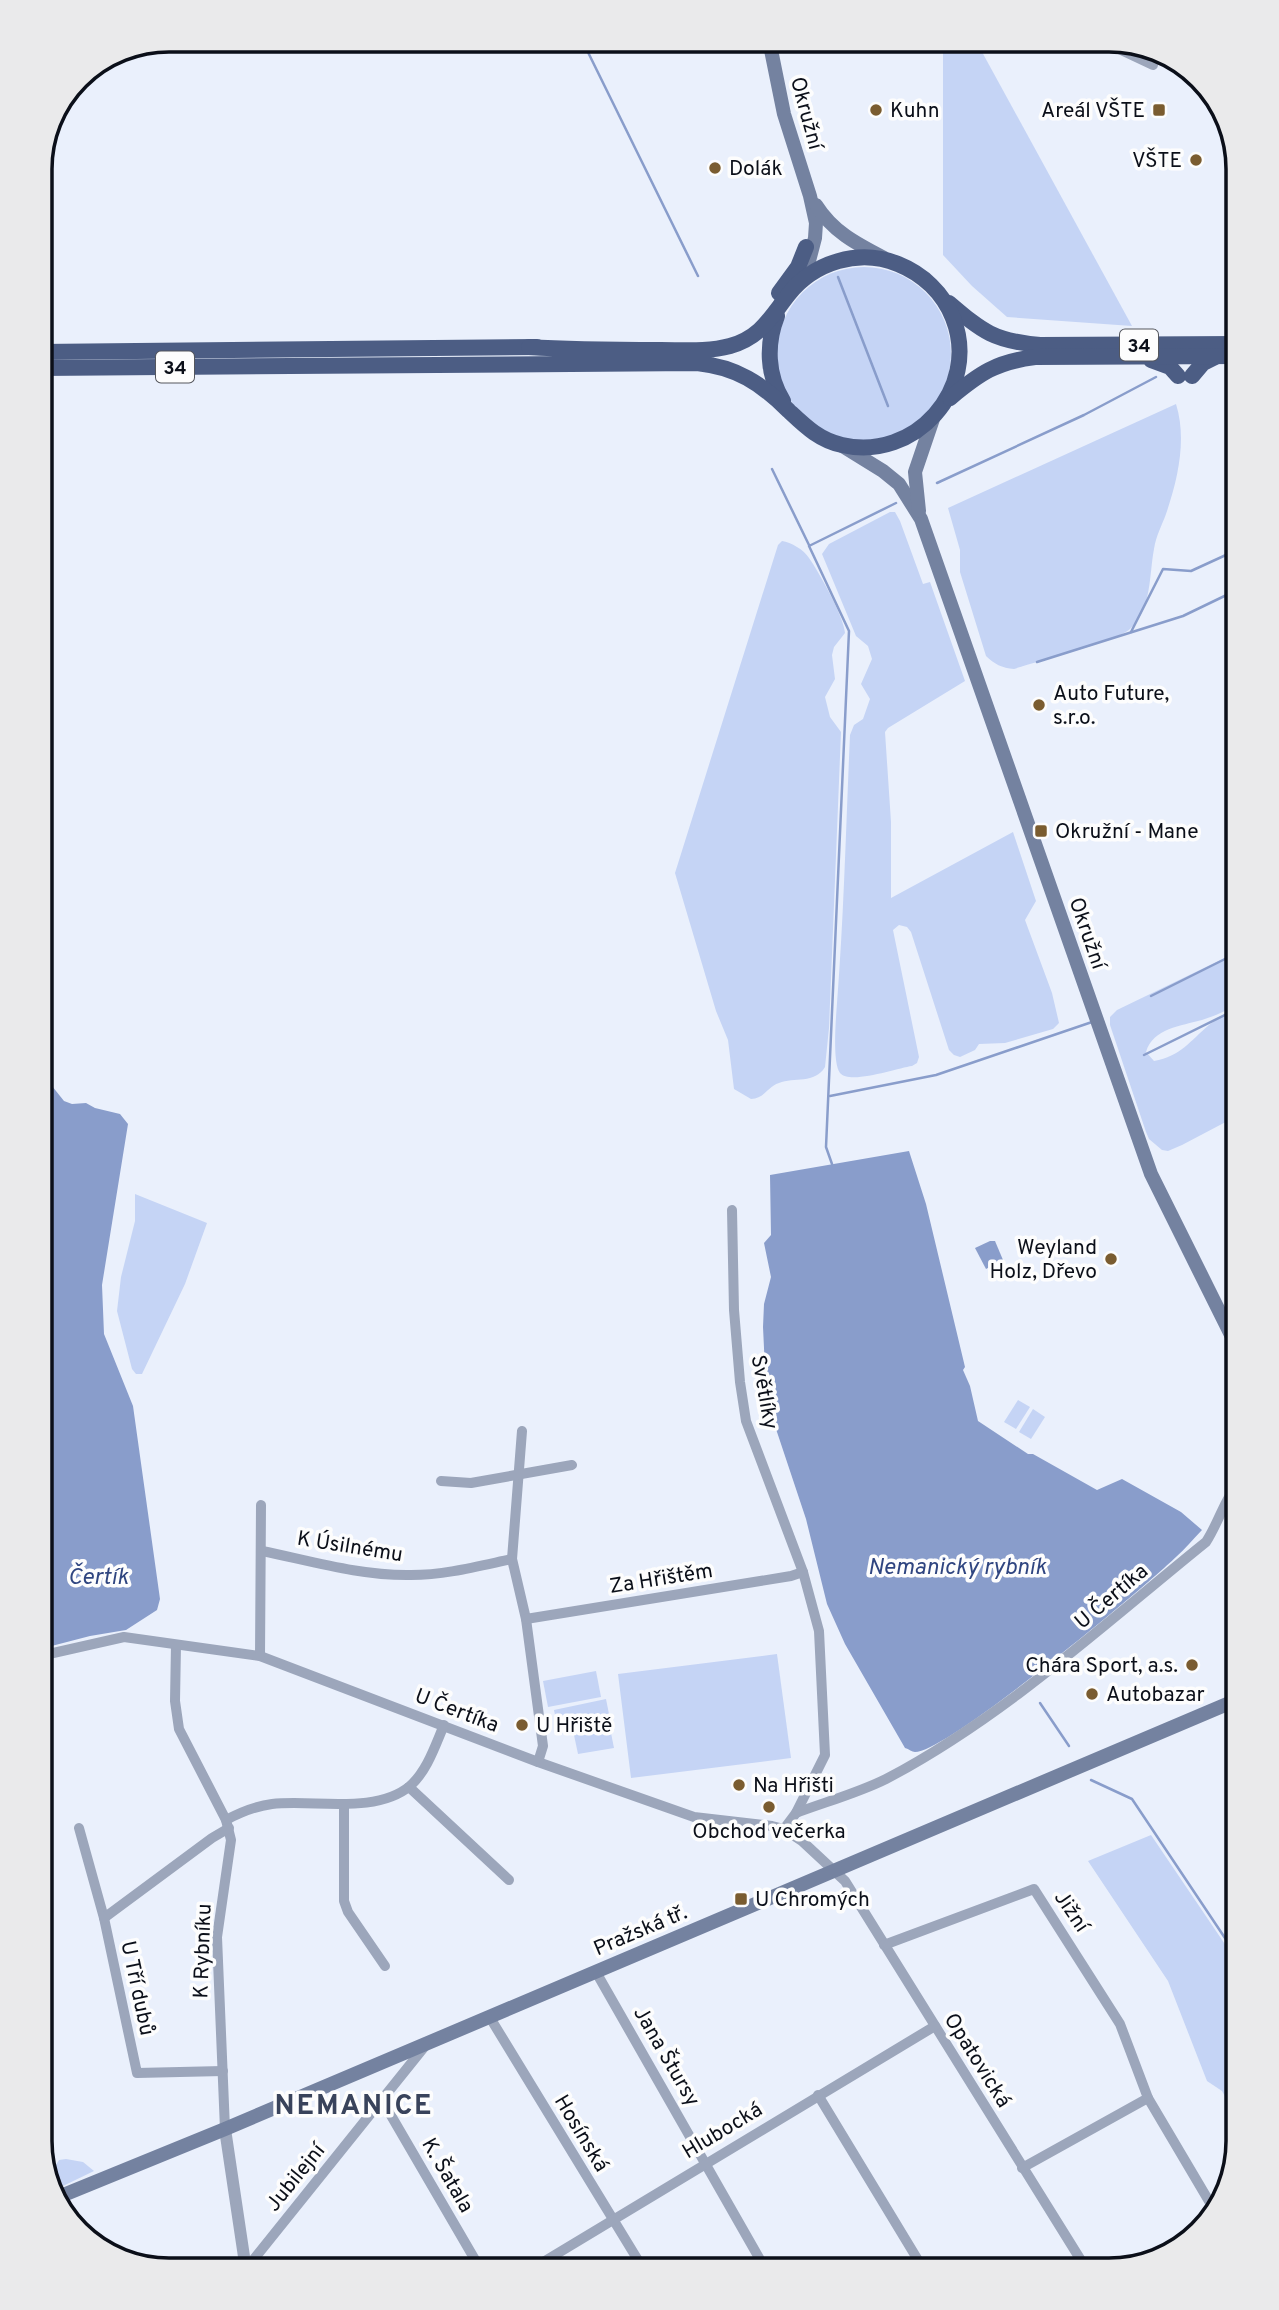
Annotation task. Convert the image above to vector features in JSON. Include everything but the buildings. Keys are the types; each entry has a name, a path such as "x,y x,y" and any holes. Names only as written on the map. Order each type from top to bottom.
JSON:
{"highway":[{"path":"528,347 677,342 730,336 747,328 768,309 798,267 806,247"},
{"name":"34","path":"788,410 776,387 769,361 769,344 779,310 804,280 821,268 860,257 892,261 918,274 975,326 992,336 1014,343 1226,344"},
{"name":"34","path":"53,369 697,362 730,368 788,410 811,431 839,444 856,447 890,444 920,430 946,402 955,381 959,343 950,310 941,296"},
{"path":"528,347 580,350 718,348 736,344 754,335 779,310"},
{"name":"34","path":"53,352 528,347"},
{"path":"1138,356 1170,367 1185,376 1218,356"},
{"name":"34","path":"946,402 991,367 1013,360 1035,357 1226,356"}],"main road":[{"name":"Okružní","path":"772,53 784,114 816,223 815,239 804,280"},
{"path":"797,158 809,222 806,247"},
{"name":"Okružní","path":"810,196 823,216 843,236 892,261"},
{"name":"Okružní","path":"933,419 915,472 921,519 1151,1174 1226,1325"},
{"name":"Okružní","path":"839,444 899,484 921,519"},
{"name":"Pražská tř.","path":"66,2194 1226,1705"}],"street":[{"path":"1132,55 1153,65"},
{"name":"Světlíky","path":"732,1210 734,1310 746,1421 803,1572"},
{"path":"522,1431 512,1559 526,1619 543,1746 538,1762"},
{"path":"441,1481 471,1483 572,1465"},
{"name":"U Čertíka","path":"796,1812 884,1780 1013,1699 1105,1627 1206,1542 1217,1525 1226,1497"},
{"path":"260,1656 261,1505"},
{"name":"K Úsilnému","path":"262,1551 361,1571 410,1575 451,1572 512,1559"},
{"path":"784,1829 796,1812 825,1755 819,1631 803,1572"},
{"name":"Za Hřištěm","path":"526,1619 803,1572"},
{"name":"U Čertíka","path":"52,1653 124,1637 260,1656 538,1762 694,1816 784,1829"},
{"name":"K Rybníku","path":"176,1645 175,1701 179,1729 228,1824 230,1853 217,1937 225,2129 244,2257"},
{"path":"103,1918 253,1808 273,1804 344,1804 383,1800 409,1787 427,1764 444,1725"},
{"path":"409,1787 509,1880"},
{"path":"344,1804 344,1901 348,1912 385,1966"},
{"name":"U Tří dubů","path":"79,1828 103,1918 137,2073 223,2071"},
{"name":"Opatovická","path":"784,1829 802,1841 845,1881 1079,2258"},
{"name":"Jižní","path":"884,1945 1034,1889 1078,1954 1120,2024 1147,2098 1209,2201"},
{"name":"Jana Štursy","path":"596,1972 759,2258"},
{"name":"Hosínská","path":"489,2016 636,2258"},
{"name":"Hlubocká","path":"550,2257 935,2026"},
{"name":"Jubilejní","path":"256,2257 427,2043"},
{"path":"818,2095 917,2258"},
{"path":"1022,2168 1147,2098"},
{"name":"K. Šatala","path":"382,2100 474,2257"}],"shaded area":[{"path":"943,53 982,53 1132,326 1007,317 943,255"},
{"path":"864,267 897,274 926,292 944,321 951,354 944,387 926,416 897,434 864,441 831,434 802,416 784,387 777,354 784,321 802,292 831,274"},
{"path":"1176,404 1181,431 1180,459 1170,501 1155,544 1146,602 1137,621 1130,629 1109,640 1014,669 1002,667 992,661 986,656 960,572 960,550 948,508"},
{"path":"890,512 895,512 900,521 923,584 930,582 965,681 885,732 891,822 891,898 1013,832 1036,901 1025,920 1052,993 1059,1023 1053,1029 1005,1043 979,1044 975,1050 960,1057 954,1055 949,1050 911,932 907,927 899,925 893,930 919,1057 917,1063 912,1066 853,1077 840,1073 838,1068 835,1029 850,735 854,725 863,719 870,699 861,684 872,659 868,646 856,636 822,554 829,544"},
{"path":"782,541 797,547 809,558 836,606 845,633 834,647 832,655 835,679 825,697 830,717 841,732 829,1028 825,1067 821,1072 810,1078 779,1083 760,1097 751,1099 734,1089 728,1040 716,1011 675,873 778,545"},
{"path":"1226,957 1226,1010 1161,1033 1146,1052 1154,1061 1171,1056 1212,1022 1226,1015 1226,1122 1168,1151 1162,1150 1149,1139 1110,1025 1110,1017 1117,1010"},
{"path":"135,1194 207,1223 185,1284 142,1374 136,1374 132,1369 117,1311 121,1277 135,1221"},
{"path":"1018,1400 1030,1407 1016,1429 1004,1422"},
{"path":"1033,1409 1045,1417 1031,1439 1019,1432"},
{"path":"777,1654 791,1758 631,1778 618,1674"},
{"path":"596,1671 601,1697 548,1707 543,1681"},
{"path":"606,1699 611,1724 559,1735 554,1710"},
{"path":"610,1728 614,1748 578,1754 574,1735"},
{"path":"1151,1835 1226,1946 1226,2098 1222,2091 1207,2081 1168,1981 1088,1861"},
{"path":"59,2160 83,2162 94,2171 63,2186 56,2165"}],"water":[{"name":"Čertík","path":"53,1087 64,1101 72,1104 86,1103 120,1114 128,1124 102,1285 104,1334 133,1406 160,1599 157,1610 126,1630 52,1646"},
{"name":"Nemanický rybník","path":"909,1151 926,1204 965,1367 963,1370 970,1386 978,1421 1028,1454 1033,1454 1097,1490 1122,1479 1181,1512 1202,1530 1157,1574 1046,1666 965,1726 934,1745 915,1752 905,1748 845,1644 827,1604 806,1519 772,1417 765,1369 763,1327 764,1304 771,1277 764,1243 771,1235 770,1175"},
{"path":"995,1241 1003,1260 986,1269 975,1248"}],"waterway":[{"path":"588,52 698,276"},
{"path":"838,277 888,406"},
{"path":"937,483 1084,415 1156,377"},
{"path":"772,469 809,545"},
{"path":"832,1164 826,1147 849,631 809,546 896,503"},
{"path":"1131,632 1163,569 1191,571 1226,555"},
{"path":"1037,662 1183,616 1226,595"},
{"path":"1151,996 1226,958"},
{"path":"1144,1055 1226,1014"},
{"path":"830,1096 936,1075 1092,1022"},
{"path":"1040,1703 1069,1746"},
{"path":"1091,1780 1132,1799 1226,1940"}],"place":[{"name":"Kuhn","path":"876,110"},
{"name":"Areál VŠTE","path":"1159,110"},
{"name":"VŠTE","path":"1196,160"},
{"name":"Dolák","path":"715,168"},
{"name":"Auto Future, s.r.o.","path":"1039,705"},
{"name":"Okružní - Mane","path":"1041,831"},
{"name":"Weyland Holz, Dřevo","path":"1111,1259"},
{"name":"Chára Sport, a.s.","path":"1192,1665"},
{"name":"Autobazar","path":"1092,1694"},
{"name":"U Hřiště","path":"522,1725"},
{"name":"Na Hřišti","path":"739,1785"},
{"name":"Obchod večerka","path":"769,1807"},
{"name":"U Chromých","path":"741,1899"}],"district":[{"name":"NEMANICE","path":"354,2104"}]}
